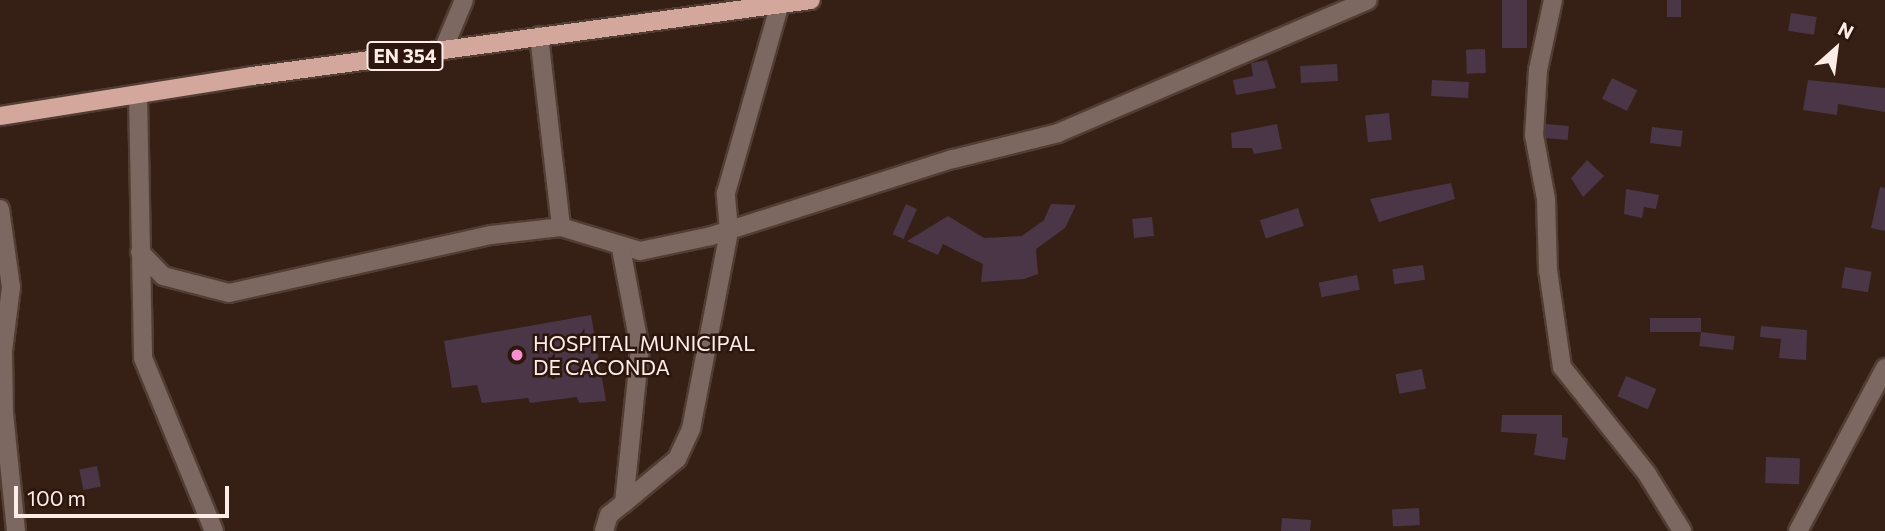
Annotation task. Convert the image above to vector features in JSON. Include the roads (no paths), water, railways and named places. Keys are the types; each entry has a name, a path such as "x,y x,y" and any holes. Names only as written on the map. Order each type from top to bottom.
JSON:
{"main road":[{"name":"EN 354","path":"0,116 539,36 810,0"}],"street":[{"path":"443,50 464,0"},
{"path":"140,253 163,276 229,293 491,235 561,227 621,248 640,251 729,231 953,159 1058,133 1368,0"},
{"path":"1553,0 1538,70 1534,135 1546,199 1548,270 1562,367 1647,474 1682,531"},
{"path":"604,531 609,515 677,459 691,429 729,231 724,211 731,170 780,5"},
{"path":"539,36 561,227"},
{"path":"138,95 143,358 214,531"},
{"path":"0,209 11,287 3,351 4,413 16,531"},
{"path":"621,248 640,349 624,503"},
{"path":"1798,531 1885,368"}],"place":[{"name":"HOSPITAL MUNICIPAL DE CACONDA","path":"517,355"}]}
